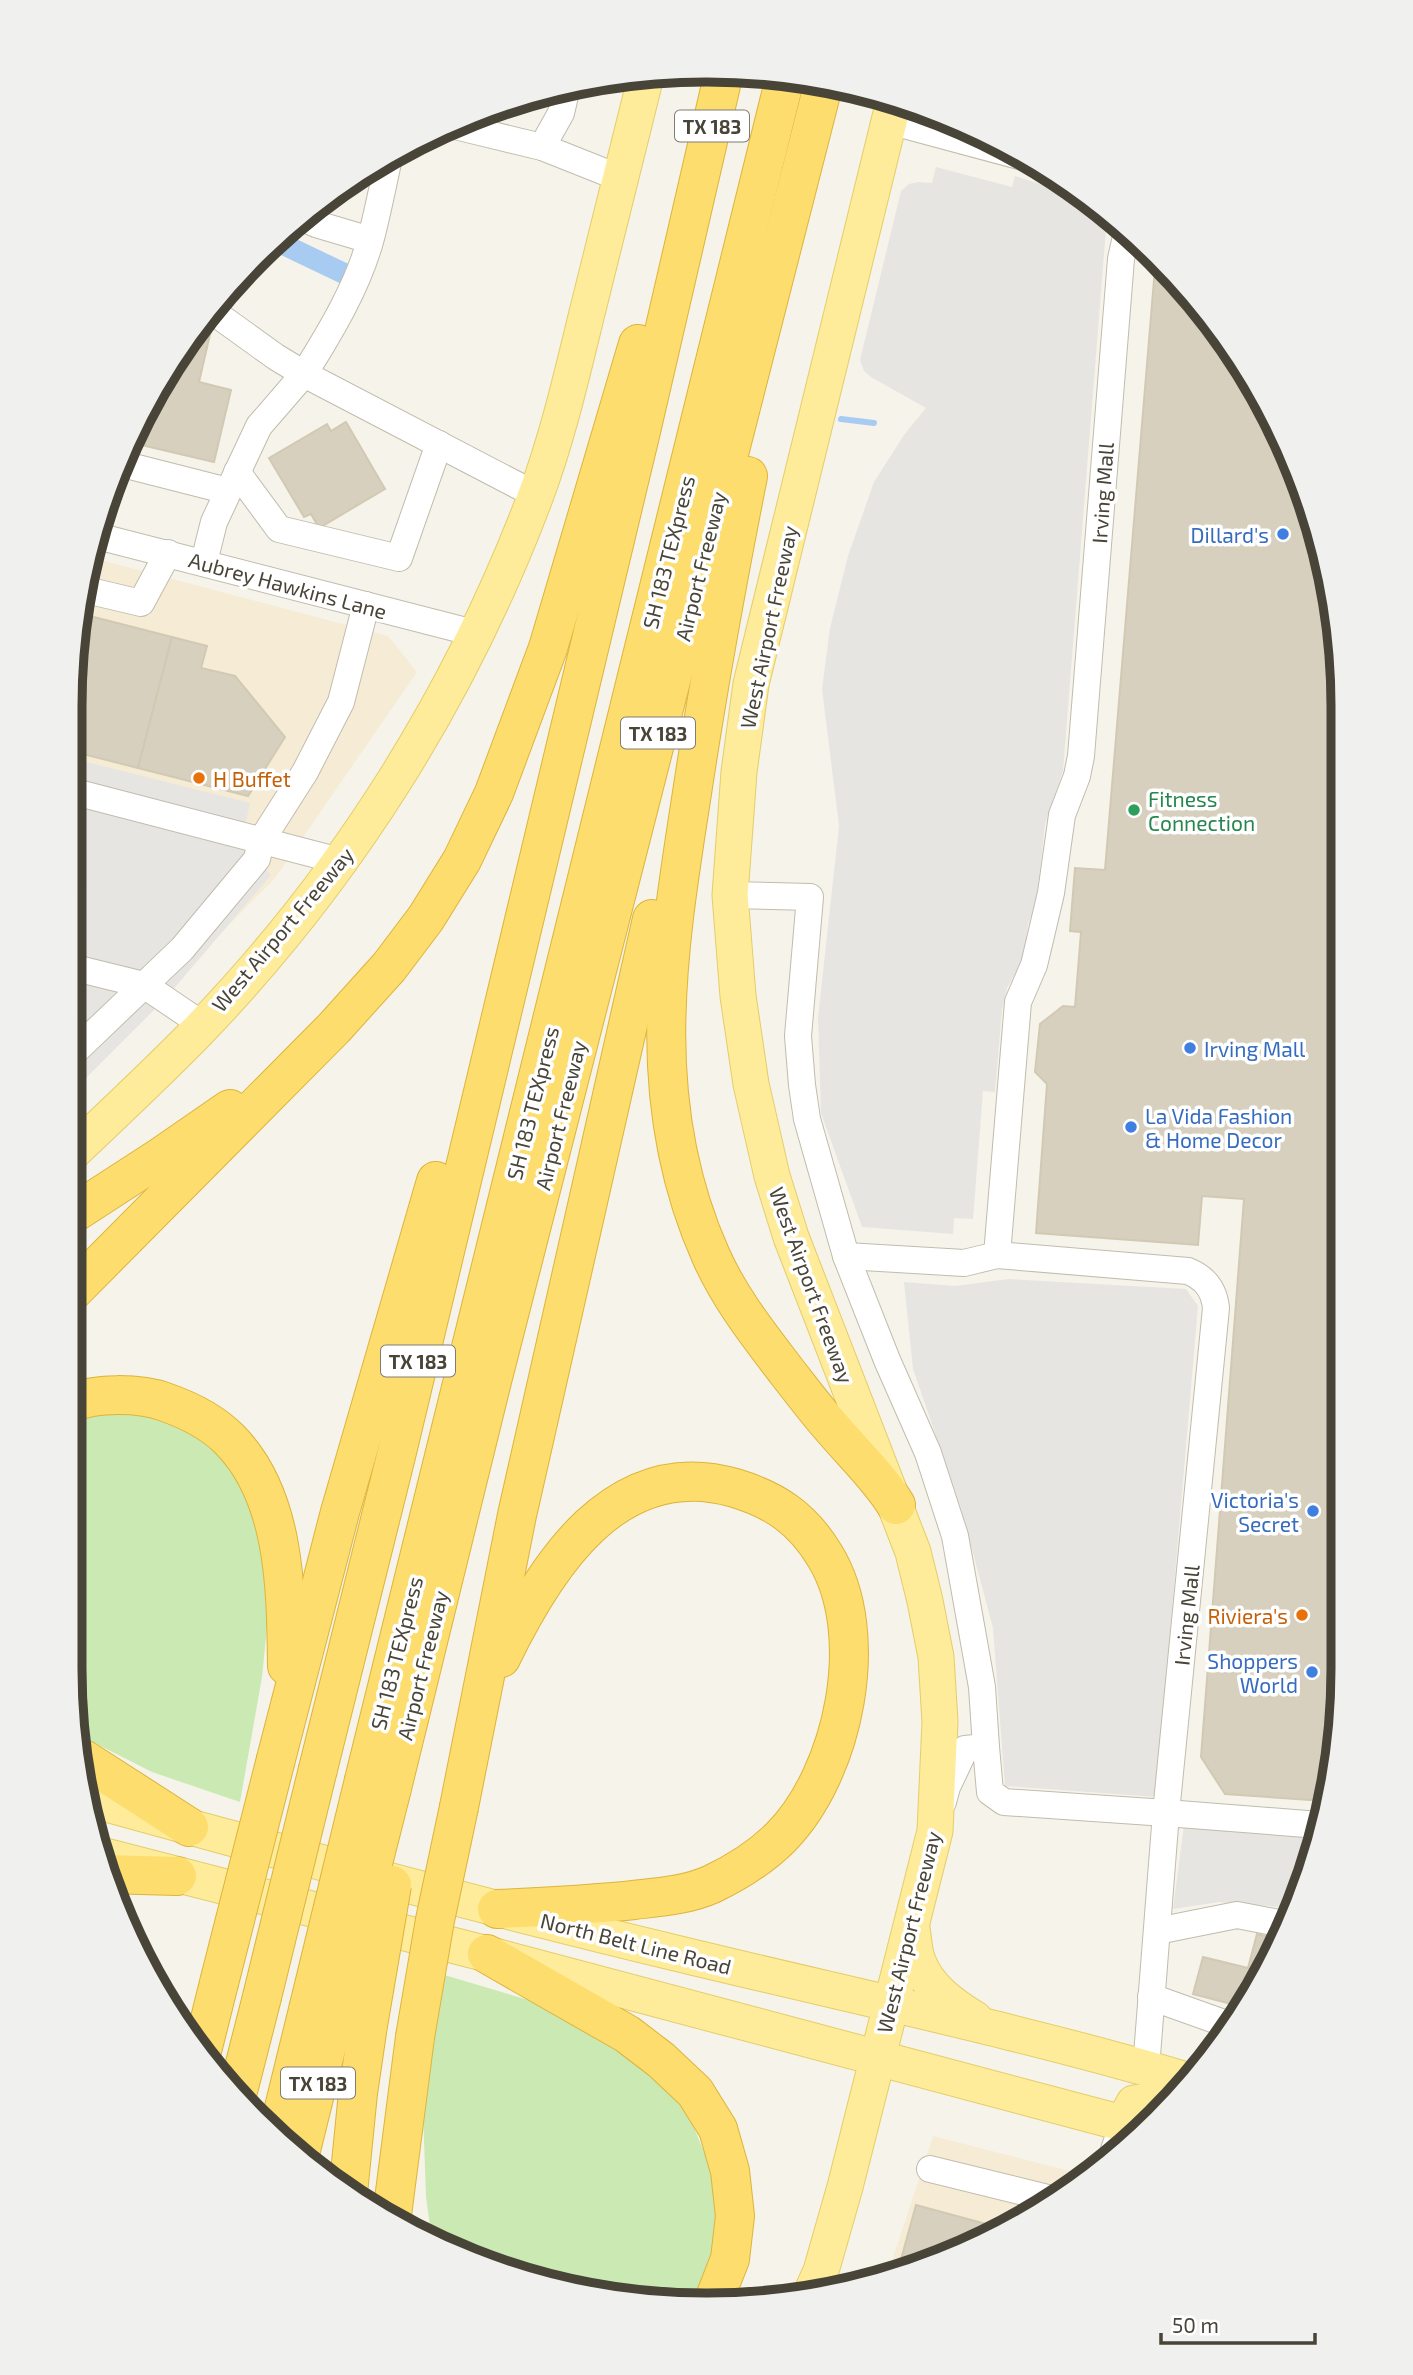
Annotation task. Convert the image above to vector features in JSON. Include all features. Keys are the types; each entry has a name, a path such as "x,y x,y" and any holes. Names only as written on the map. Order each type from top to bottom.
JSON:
{"highway":[{"name":"Airport Freeway","path":"302,2144 312,2011 366,1781 397,1452 701,180 722,83"},
{"name":"SH 183 TEXpress","path":"366,1781 763,86"},
{"name":"SH 183 TEXpress","path":"366,1781 783,87"},
{"name":"Airport Freeway","path":"366,1781 428,1641 821,93"},
{"path":"836,96 775,332 712,665 677,884 668,959 664,1028 666,1076 679,1161 689,1198 711,1257 755,1330 823,1418 896,1504"},
{"path":"82,1282 334,1028 389,967 426,918 462,860 494,793 522,722 548,648 604,465 629,370 701,180"},
{"path":"393,2208 415,2037 435,1920 517,1515 712,665"},
{"path":"205,2040 341,1512 468,1069 516,952"},
{"path":"82,1208 247,1097 334,1028"},
{"path":"82,1402 114,1395 154,1398 191,1412 228,1438 254,1471 271,1511 281,1556 287,1642 285,1721"},
{"path":"479,1711 510,1640 540,1588 568,1548 598,1516 633,1494 673,1483 717,1483 761,1496 798,1520 826,1557 842,1595 850,1643 846,1695 834,1748 811,1797 782,1836 746,1866 709,1885 669,1896 591,1905 497,1909"},
{"path":"90,1763 189,1827"},
{"path":"280,2124 312,2011 366,1781"},
{"path":"117,1874 177,1876"},
{"path":"487,1954 627,2035 661,2060 695,2092 718,2129 730,2171 735,2216 730,2259 717,2292"},
{"name":"Airport Freeway","path":"243,2087 312,2011"},
{"path":"264,2109 312,2011"},
{"path":"312,2011 358,2093 349,2180"},
{"path":"403,2119 405,2165 413,2219"}],"main road":[{"name":"West Airport Freeway","path":"82,1143 203,1025 274,946 367,826 403,770 478,634 536,495 558,430 643,86"},
{"name":"West Airport Freeway","path":"816,2283 841,2199 935,1831 940,1722 936,1657 916,1564 896,1504 799,1259 772,1175 753,1095 743,1035 730,895 739,772 751,684 891,111"},
{"name":"North Belt Line Road","path":"97,1801 497,1909 987,2026 1178,2078"},
{"path":"112,1858 877,2056 1123,2134"},
{"path":"912,1925 918,1962 934,1987 954,2007 987,2026"},
{"path":"1125,2132 1134,2103 1155,2103"}],"street":[{"path":"542,147 561,113 564,99"},
{"path":"891,111 941,128"},
{"path":"469,130 542,147 620,178"},
{"path":"205,562 214,522 259,426 304,374 327,339 350,293 370,240 386,171"},
{"path":"312,222 370,240"},
{"name":"Irving Mall","path":"1125,243 1121,259 1081,756 1077,776 1062,815 1051,893 1034,965 1018,1002 998,1255 1188,1271 1203,1279 1215,1297 1166,1814"},
{"path":"219,316 304,374 536,495"},
{"path":"131,465 233,481 279,529 399,558 439,444"},
{"name":"Aubrey Hawkins Lane","path":"106,538 478,634"},
{"path":"93,592 141,603 168,553"},
{"path":"82,1030 144,985 182,950 257,859 261,841 305,772 341,702 366,605"},
{"path":"82,794 340,861"},
{"path":"730,895 810,897 799,1024 800,1067 810,1130 846,1255 887,1360 928,1453 955,1536 982,1687 990,1792 1004,1802 1310,1824"},
{"path":"82,970 144,985 203,1025"},
{"path":"846,1255 964,1263 998,1255"},
{"path":"935,1831 947,1787 965,1749 986,1747"},
{"path":"1146,2068 1166,1814"},
{"path":"1157,1931 1237,1915 1276,1922"},
{"path":"1151,1997 1221,2022"},
{"path":"930,2169 1035,2199"}],"shaded area":[{"path":"936,167 1012,187 1015,176 1056,189 1106,227 1063,771 1045,824 1035,906 1028,924 1024,957 1007,988 1002,1009 995,1092 983,1091 973,1219 954,1218 953,1234 862,1227 821,1113 818,1018 839,826 822,689 830,628 848,556 874,482 904,435 926,408 871,377 864,371 860,360 901,191 909,184 932,183"},
{"path":"100,560 388,636 417,672 275,878 82,1075 82,706 88,625"},
{"path":"82,761 250,803 241,844 271,875 165,999 82,1082"},
{"path":"1009,1279 1186,1289 1198,1306 1156,1797 1005,1786 993,1628 961,1508 913,1369 904,1282 955,1286"},
{"path":"1184,1825 1308,1835 1283,1907 1219,1902 1173,1909"},
{"path":"933,2136 1075,2172 1019,2209 983,2228 891,2265"}],"green space":[{"path":"142,1410 214,1442 236,1472 257,1522 267,1570 268,1617 262,1677 240,1802 152,1772 87,1739 82,1668 82,1417"},
{"path":"441,1974 545,2005 658,2073 690,2118 713,2174 716,2232 711,2263 696,2292 585,2281 506,2260 430,2228 426,2197 423,2110"}],"building":[{"name":"Irving Mall","path":"1155,272 1202,326 1226,360 1266,430 1298,506 1319,585 1325,625 1331,706 1331,1668 1325,1750 1316,1800 1225,1794 1201,1757 1244,1199 1202,1196 1198,1245 1036,1233 1047,1084 1035,1072 1040,1024 1063,1006 1075,1007 1081,932 1070,931 1075,868 1105,870"},
{"path":"211,326 199,382 231,390 214,462 140,445 166,394"},
{"path":"346,422 385,489 319,528 311,514 304,517 269,458 327,424 331,431"},
{"path":"89,616 172,637 138,768 82,754 84,666"},
{"path":"172,637 207,646 201,668 235,676 285,737 248,796 138,768"},
{"path":"1257,1934 1270,1937 1233,2004 1193,1994 1203,1957 1248,1968"},
{"path":"916,2205 986,2224 983,2228 945,2245 900,2262"}],"waterway":[{"path":"286,246 343,273"},
{"path":"841,419 874,423"}],"place":[{"name":"Dillard's","path":"1283,534"},
{"name":"H Buffet","path":"199,778"},
{"name":"Fitness Connection","path":"1134,810"},
{"name":"Irving Mall","path":"1190,1048"},
{"name":"La Vida Fashion & Home Decor","path":"1131,1127"},
{"name":"Victoria's Secret","path":"1313,1511"},
{"name":"Riviera's","path":"1302,1615"},
{"name":"Shoppers World","path":"1312,1672"}]}
